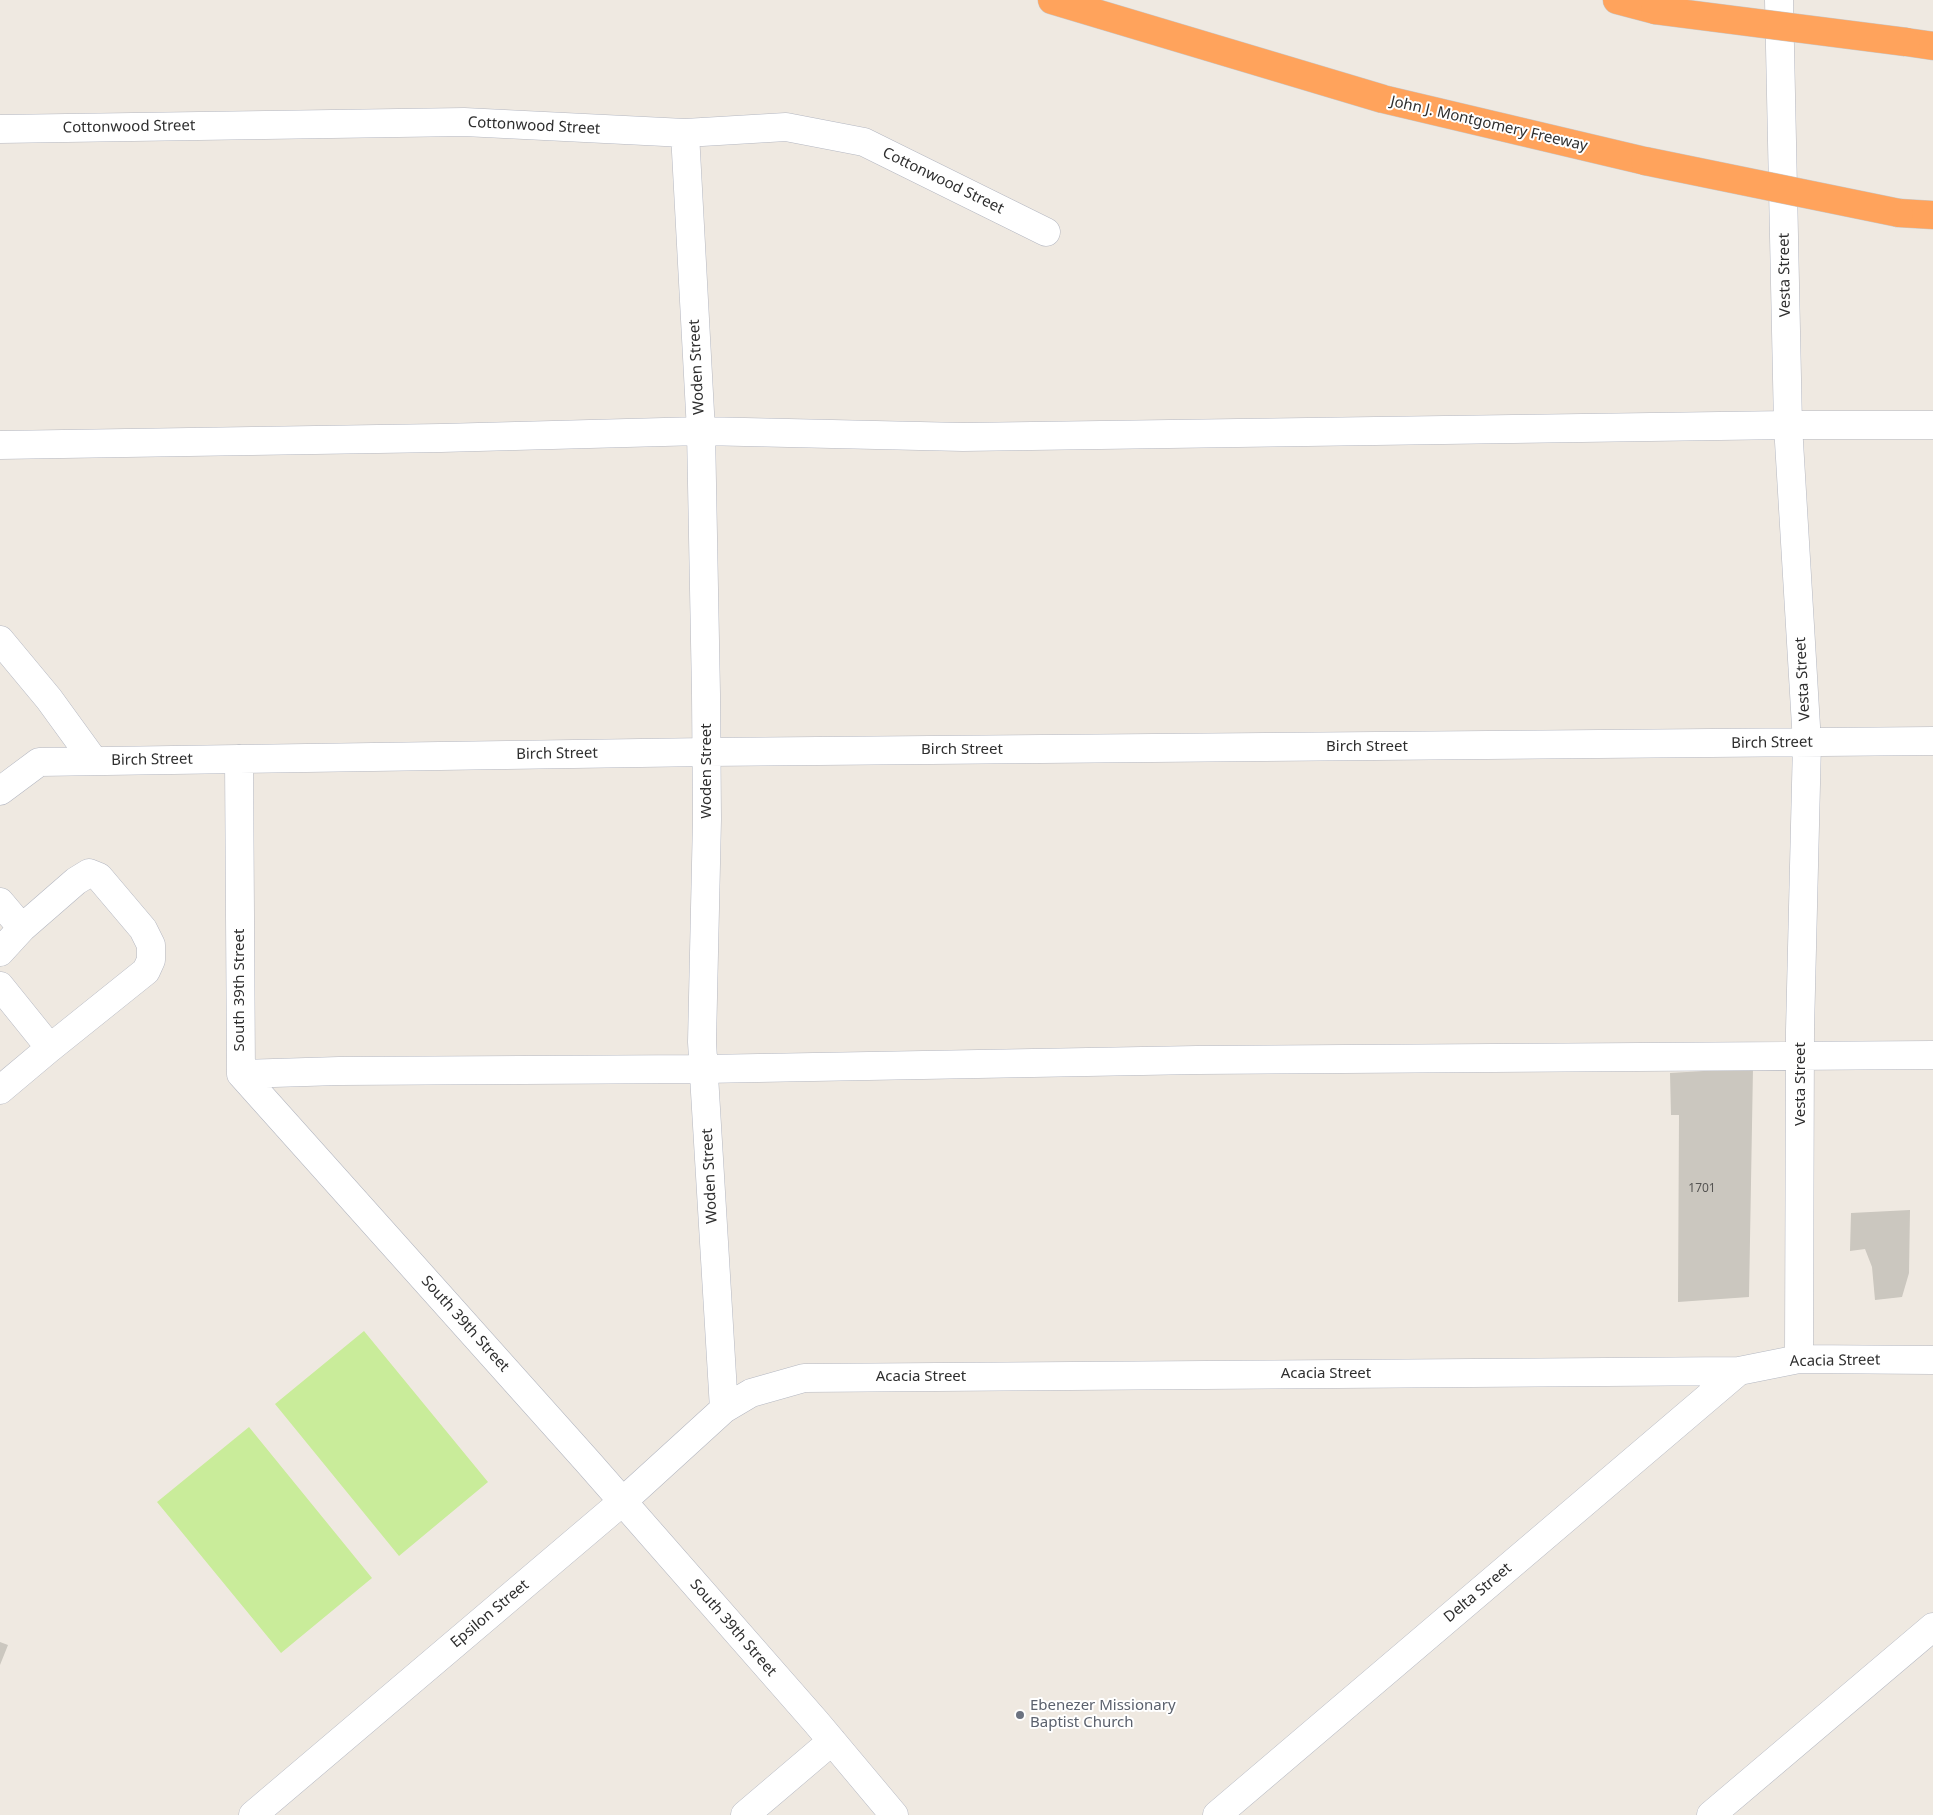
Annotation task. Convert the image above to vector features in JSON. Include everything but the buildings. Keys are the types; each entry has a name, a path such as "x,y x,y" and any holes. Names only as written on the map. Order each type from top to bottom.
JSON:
{"highway":[{"name":"John J. Montgomery Freeway","path":"1052,0 1383,99 1645,160 1899,213 1933,215"},
{"path":"1617,0 1655,10 1933,44"}],"street":[{"name":"Vesta Street","path":"1779,0 1788,425 1807,743 1801,1020 1799,1359"},
{"name":"Cottonwood Street","path":"0,129 464,122 685,133 786,127 864,142 1046,232"},
{"name":"Woden Street","path":"685,133 701,431 707,752 702,1042 724,1409"},
{"path":"0,445 441,438 701,431 963,437 1788,425 1933,425"},
{"path":"0,640 49,700 94,761"},
{"name":"Birch Street","path":"0,792 39,762 707,752 1933,741"},
{"name":"South 39th Street","path":"240,758 241,1074 588,1462 832,1741 894,1815"},
{"path":"0,952 22,928 76,881 90,874 99,877 143,929 151,945 151,960 146,971 0,1090"},
{"path":"0,902 22,928"},
{"path":"0,986 50,1048"},
{"path":"241,1074 348,1071 704,1069 1207,1060 1933,1055"},
{"name":"Acacia Street","path":"724,1409 751,1393 804,1378 1739,1371 1799,1359 1933,1360"},
{"name":"Delta Street","path":"1217,1815 1739,1371"},
{"name":"Epsilon Street","path":"253,1815 622,1502 724,1409"},
{"path":"1711,1815 1933,1627"},
{"path":"745,1815 832,1741"}],"green space":[{"path":"364,1331 488,1482 399,1556 275,1404"},
{"path":"249,1427 372,1578 281,1653 157,1502"}],"place":[{"name":"Ebenezer Missionary Baptist Church","path":"1020,1715"}]}
